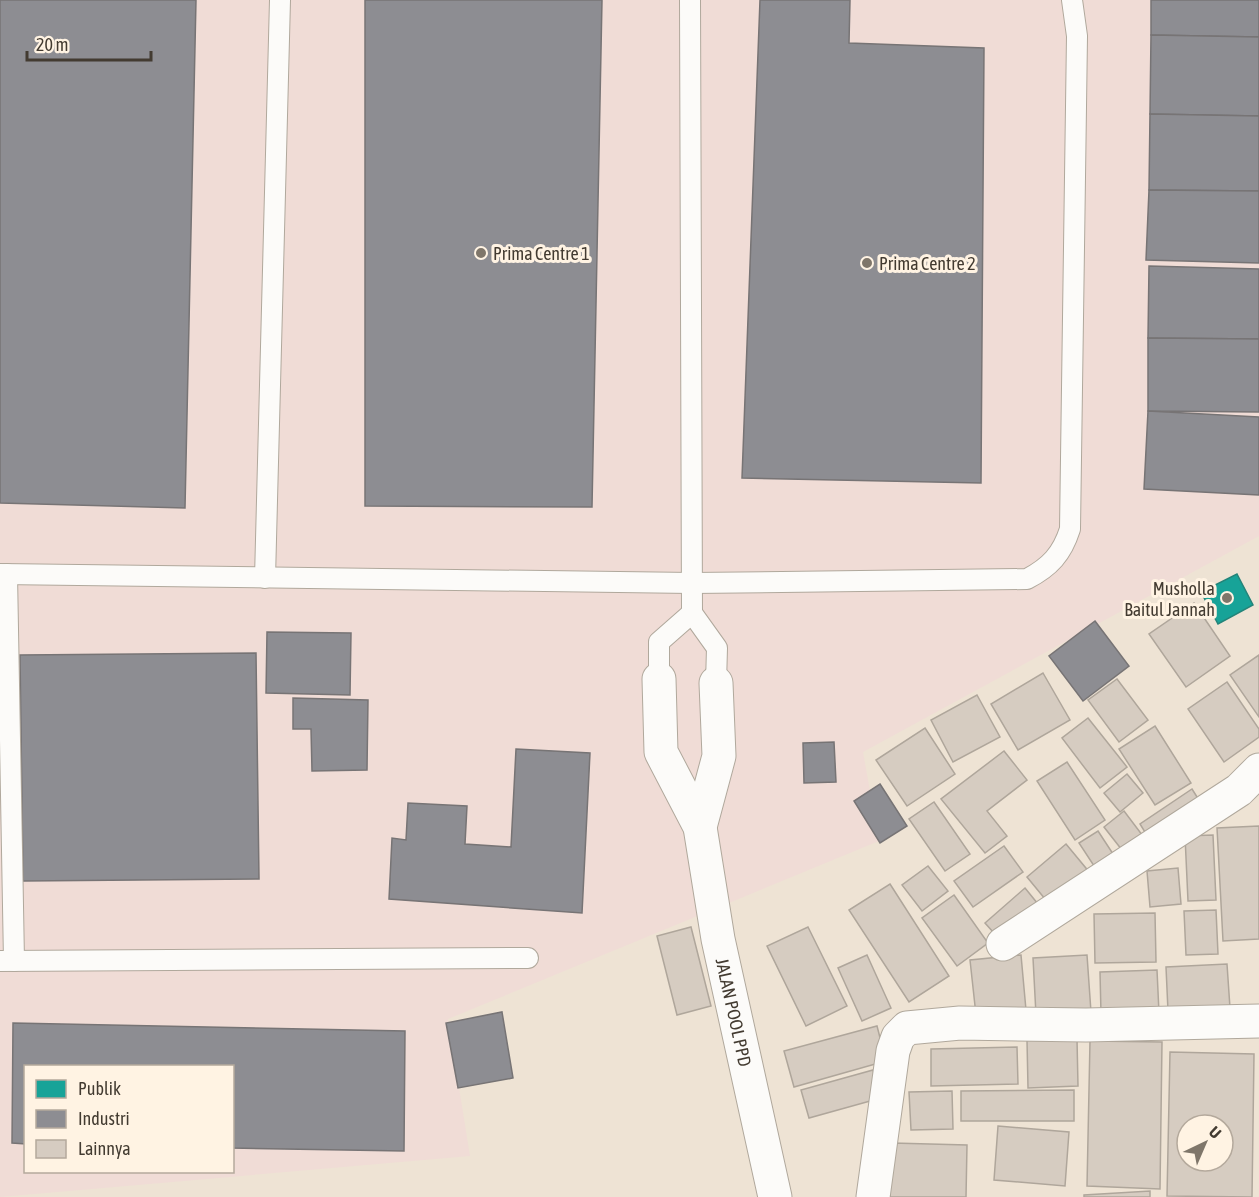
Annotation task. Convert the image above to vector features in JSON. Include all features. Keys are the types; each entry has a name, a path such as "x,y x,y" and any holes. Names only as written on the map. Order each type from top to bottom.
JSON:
{"street":[{"name":"JALAN POOL PPD","path":"659,678 662,752 700,827 718,939 775,1197"},
{"name":"JALAN POOL PPD","path":"700,827 718,756 716,683"},
{"path":"1003,944 1252,789"},
{"path":"873,1197 893,1051 898,1037 906,1028 960,1023 1086,1025 1259,1021"}],"lane":[{"path":"265,578 280,0"},
{"path":"690,0 692,613 717,648 716,683"},
{"path":"528,958 7,961 4,574 692,582 1027,579 1054,561 1064,546 1070,529 1077,36 1072,0"},
{"path":"659,678 658,642 692,613"}],"shaded area":[{"path":"0,0 1259,0 1259,536 863,752 879,841 448,1019 470,1156 0,1197"}],"building: Publik":[{"name":"Musholla Baitul Jannah","path":"1237,574 1253,605 1218,624 1201,592"}],"building: Industri":[{"path":"0,0 196,0 185,508 0,503"},
{"name":"Prima Centre 1","path":"365,0 602,0 592,507 365,506"},
{"name":"Prima Centre 2","path":"760,0 850,0 849,43 984,48 981,483 742,478"},
{"path":"1151,0 1259,0 1259,37 1151,35"},
{"path":"1151,35 1259,37 1259,116 1150,114"},
{"path":"1150,114 1259,116 1259,191 1149,190"},
{"path":"1149,190 1259,191 1259,263 1146,260"},
{"path":"1149,266 1259,269 1259,339 1148,338"},
{"path":"1148,338 1259,339 1259,412 1148,411"},
{"path":"1148,411 1259,417 1259,495 1144,489"},
{"path":"1095,621 1129,666 1083,701 1049,656"},
{"path":"267,632 351,633 350,695 266,693"},
{"path":"256,653 259,879 23,881 20,655"},
{"path":"293,698 368,700 367,770 312,771 311,729 293,729"},
{"path":"834,742 836,782 804,783 803,743"},
{"path":"516,749 590,753 582,913 389,899 392,838 406,840 408,803 467,806 465,844 511,847"},
{"path":"880,784 907,826 880,843 854,801"},
{"path":"502,1012 513,1078 458,1088 446,1023"},
{"path":"13,1023 405,1031 404,1151 234,1148 234,1065 24,1065 24,1144 12,1143"}],"building: Lainnya":[{"path":"1194,603 1230,656 1186,687 1149,634"},
{"path":"1259,655 1259,717 1230,675"},
{"path":"1043,673 1070,720 1018,750 991,704"},
{"path":"1117,679 1148,720 1119,742 1088,700"},
{"path":"1227,682 1259,729 1259,737 1224,762 1188,709"},
{"path":"977,695 1000,737 953,762 931,720"},
{"path":"1088,718 1127,767 1100,788 1062,738"},
{"path":"1155,726 1191,783 1155,805 1119,749"},
{"path":"925,728 955,774 907,806 876,760"},
{"path":"1004,751 1027,780 987,811 1007,836 985,853 941,799"},
{"path":"1067,762 1105,820 1075,840 1037,781"},
{"path":"1127,774 1143,793 1120,812 1104,793"},
{"path":"1192,789 1204,808 1151,842 1140,824"},
{"path":"934,802 970,854 945,871 909,819"},
{"path":"1124,811 1149,844 1129,859 1104,827"},
{"path":"1259,826 1259,939 1223,941 1217,828"},
{"path":"1098,831 1119,863 1100,875 1079,843"},
{"path":"1213,835 1216,900 1188,901 1185,836"},
{"path":"1066,844 1090,873 1050,905 1027,877"},
{"path":"1004,846 1023,872 973,907 954,881"},
{"path":"928,866 948,891 922,911 902,885"},
{"path":"1178,868 1181,904 1150,907 1147,871"},
{"path":"890,884 949,976 909,1002 849,910"},
{"path":"1025,888 1042,909 1002,942 985,923"},
{"path":"954,895 988,943 957,966 922,918"},
{"path":"1216,910 1218,954 1186,955 1184,911"},
{"path":"1155,913 1156,962 1095,963 1094,914"},
{"path":"691,927 711,1006 677,1015 657,936"},
{"path":"808,927 847,1006 806,1026 767,946"},
{"path":"867,955 891,1008 862,1021 838,968"},
{"path":"1021,955 1026,1010 976,1015 970,960"},
{"path":"1087,955 1091,1012 1036,1015 1033,958"},
{"path":"1227,964 1230,1008 1168,1011 1166,967"},
{"path":"1157,970 1159,1013 1101,1014 1100,972"},
{"path":"877,1026 886,1061 794,1087 784,1051"},
{"path":"1077,1039 1078,1086 1028,1088 1027,1040"},
{"path":"1090,1041 1162,1042 1160,1189 1087,1186"},
{"path":"1017,1047 1018,1084 931,1086 931,1049"},
{"path":"1170,1052 1254,1054 1252,1197 1167,1196"},
{"path":"873,1070 881,1098 809,1118 801,1090"},
{"path":"1074,1090 1074,1121 961,1121 961,1091"},
{"path":"952,1091 953,1129 911,1130 909,1092"},
{"path":"998,1126 1069,1132 1065,1186 994,1180"},
{"path":"892,1143 967,1145 966,1197 890,1197"},
{"path":"1150,1191 1150,1197 1084,1197 1084,1195"}],"place":[{"name":"Prima Centre 1","path":"481,253"},
{"name":"Prima Centre 2","path":"867,263"},
{"name":"Musholla Baitul Jannah","path":"1227,598"}]}
